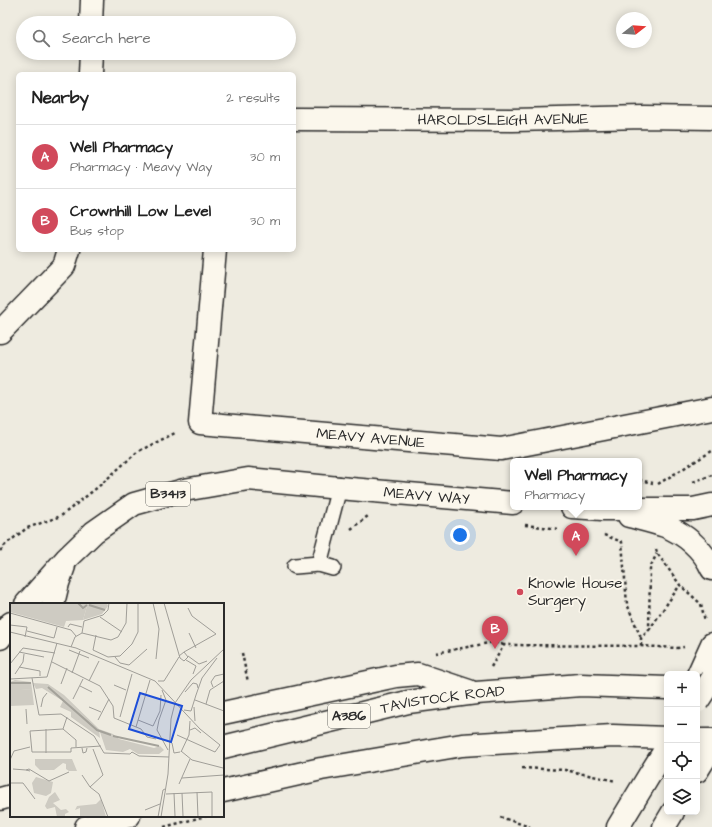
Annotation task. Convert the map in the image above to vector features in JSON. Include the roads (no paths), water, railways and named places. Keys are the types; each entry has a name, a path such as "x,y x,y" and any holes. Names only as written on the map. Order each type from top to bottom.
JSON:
{"main road":[{"path":"92,0 92,16"},
{"path":"90,72 91,60"},
{"name":"HAROLDSLEIGH AVENUE","path":"296,119 513,120 644,117 712,118"},
{"path":"0,332 64,266 69,252"},
{"name":"MEAVY AVENUE","path":"215,252 200,423 501,449 712,408"},
{"name":"B3413","path":"66,559 94,532 134,504 184,490 248,479 339,488"},
{"name":"MEAVY WAY","path":"339,488 510,503"},
{"path":"642,509 693,508 712,505"},
{"path":"606,510 665,526 682,535 698,547 712,569"},
{"path":"27,603 66,559"},
{"path":"53,603 66,559"},
{"path":"0,638 10,624"},
{"path":"224,712 396,676 418,674 476,693"},
{"path":"700,697 712,679"},
{"name":"TAVISTOCK ROAD","path":"224,747 408,702 476,693 581,685 664,688"},
{"path":"700,689 712,690"},
{"path":"224,792 321,769 462,745 613,736 664,746"},
{"path":"700,740 712,740"},
{"path":"700,766 712,747"},
{"path":"618,827 664,749"},
{"path":"0,799 10,796"},
{"path":"664,827 672,815"},
{"path":"670,827 673,815"},
{"path":"86,827 125,817"}],"lane":[{"path":"295,566 326,566 330,525 339,488"}],"place":[{"name":"Well Pharmacy","path":"576,556"},
{"name":"Knowle House Surgery","path":"520,592"},
{"name":"Crownhill Low Level","path":"495,649"}]}
